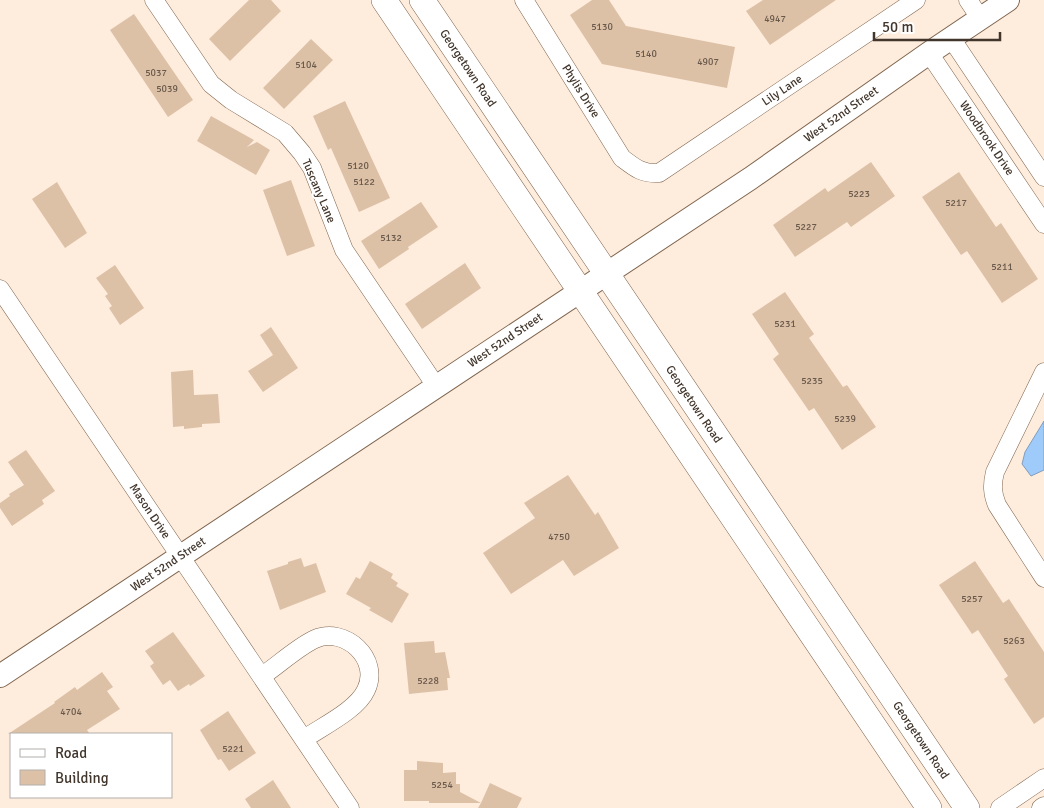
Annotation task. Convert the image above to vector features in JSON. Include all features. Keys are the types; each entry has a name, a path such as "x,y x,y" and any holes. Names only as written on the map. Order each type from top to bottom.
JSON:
{"main road":[{"path":"384,0 929,808"},
{"name":"Georgetown Road","path":"422,0 967,808"}],"street":[{"name":"Tuscany Lane","path":"154,0 212,84 231,100 285,133 302,153 314,175 344,250 436,386"},
{"name":"Phylis Drive","path":"524,0 622,158 636,169 645,173"},
{"name":"Lily Lane","path":"645,173 659,173 916,0"},
{"path":"968,0 980,18"},
{"name":"West 52nd Street","path":"0,676 751,178 1008,0"},
{"name":"Woodbrook Drive","path":"951,38 1044,177"},
{"name":"Woodbrook Drive","path":"929,53 1044,224"},
{"name":"Mason Drive","path":"0,289 350,808"},
{"path":"1044,372 995,472 992,484 996,505 1044,578"},
{"path":"262,676 315,639 340,637 360,650 368,664 369,672 369,681 363,695 352,707 304,739"},
{"path":"1000,808 1044,778"}],"water":[{"path":"1044,421 1044,470 1031,476 1022,464 1025,452"}],"building":[{"path":"249,0 271,0 281,11 230,61 209,39"},
{"path":"592,0 609,0 626,26 735,47 727,88 602,64 570,15"},
{"path":"763,0 836,0 770,45 746,11"},
{"path":"134,14 193,100 168,117 110,30"},
{"path":"311,39 333,60 284,109 263,88"},
{"path":"345,101 390,198 359,212 331,148 328,150 313,116"},
{"path":"211,116 254,140 247,147 257,142 270,150 256,175 197,141"},
{"path":"871,162 895,196 851,227 847,222 795,257 773,225 825,188 828,192"},
{"path":"959,172 996,227 1001,223 1038,279 1002,303 967,251 961,255 922,197"},
{"path":"291,180 315,246 287,256 263,190"},
{"path":"57,182 87,233 65,248 32,199"},
{"path":"421,202 438,227 379,269 361,241"},
{"path":"465,263 481,288 422,329 405,304"},
{"path":"115,265 144,308 120,325 109,308 112,306 105,296 108,294 96,278"},
{"path":"785,292 814,334 809,338 843,387 847,385 876,427 842,450 814,408 809,411 773,359 779,354 752,314"},
{"path":"271,327 298,368 263,392 248,371 273,355 260,335"},
{"path":"193,370 194,395 218,394 220,423 202,424 202,427 184,429 184,426 173,427 171,372"},
{"path":"26,450 55,491 42,500 44,504 12,526 0,508 0,503 10,496 9,494 24,485 8,462"},
{"path":"568,475 595,515 598,512 619,548 574,576 563,560 511,594 483,553 535,518 524,503"},
{"path":"301,558 304,567 316,563 326,592 280,610 267,571"},
{"path":"370,561 393,574 391,578 398,583 396,586 409,594 392,623 346,594 356,577 360,579"},
{"path":"975,561 1003,603 1009,599 1044,652 1044,717 1034,724 1004,679 1008,676 978,630 972,634 939,585"},
{"path":"173,632 205,676 178,691 170,680 163,685 150,666 154,663 145,651"},
{"path":"434,641 435,653 445,652 450,678 447,678 448,690 409,694 404,643"},
{"path":"102,672 113,687 107,691 120,709 87,730 89,733 8,734 55,703 75,687 77,690"},
{"path":"228,711 256,753 229,771 221,759 218,760 200,730"},
{"path":"417,761 443,763 443,773 456,772 456,784 460,784 460,792 481,803 404,801 404,770 417,770"},
{"path":"273,780 291,808 251,808 245,799"},
{"path":"490,783 522,798 517,808 478,808"}]}
